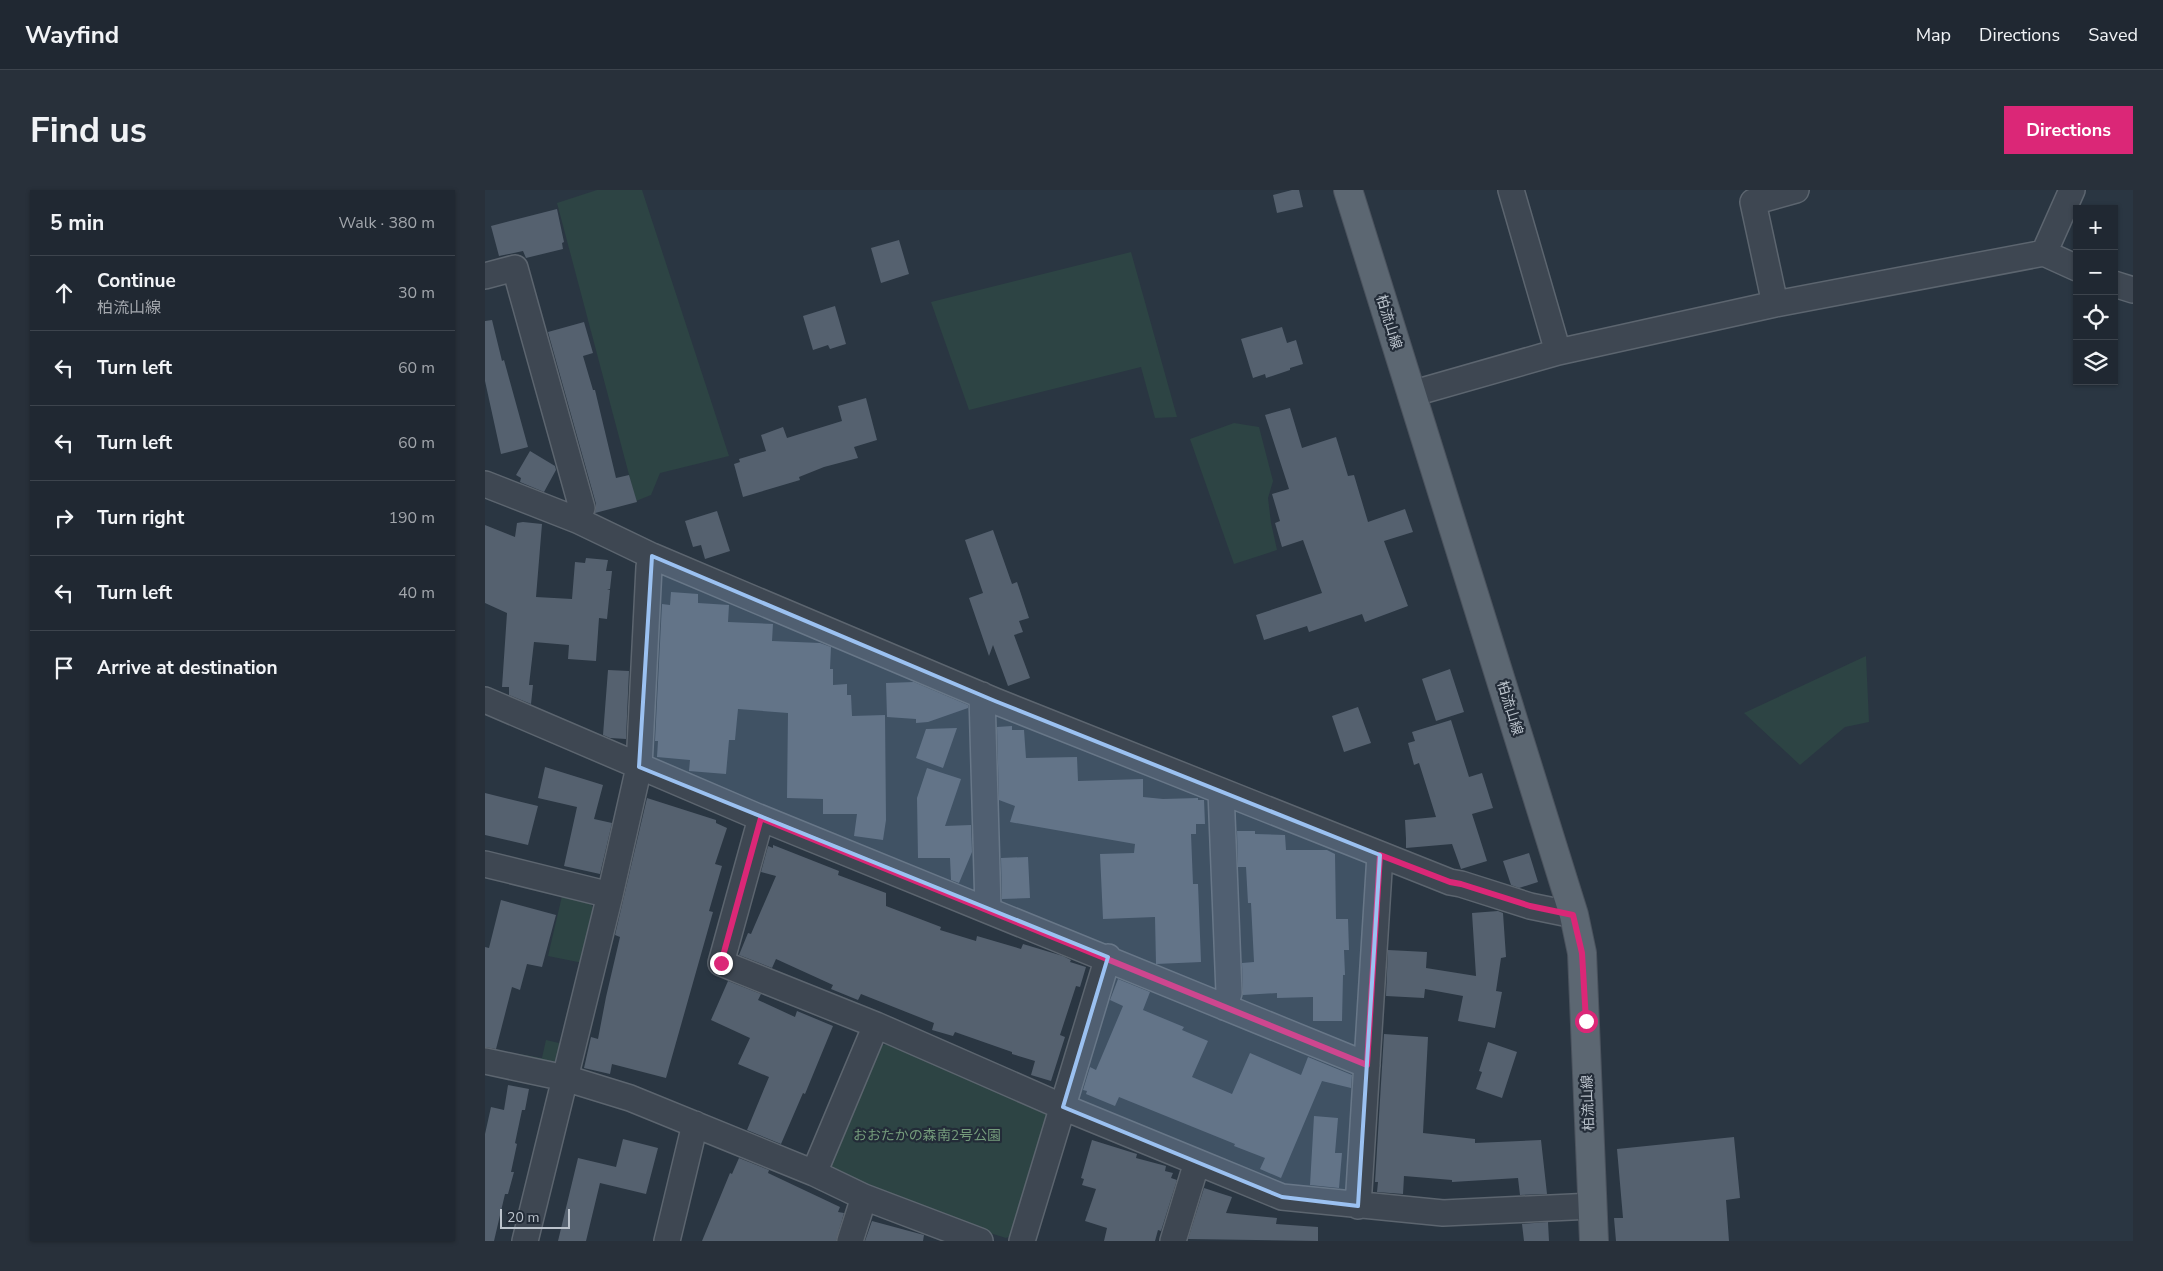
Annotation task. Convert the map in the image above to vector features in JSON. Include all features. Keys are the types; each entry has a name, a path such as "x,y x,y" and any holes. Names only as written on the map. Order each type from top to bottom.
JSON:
{"main road":[{"name":"柏流山線","path":"1349,190 1573,915 1582,953 1594,1241"}],"street":[{"path":"1511,190 1558,352"},
{"path":"1775,304 1753,202 1796,190"},
{"path":"2044,253 2072,190"},
{"path":"1411,394 1558,352 1775,304 2044,253 2073,266"},
{"path":"485,276 515,268 582,508 577,520"},
{"path":"2118,285 2133,290"},
{"path":"485,484 577,520 652,556 982,695 1380,855 1450,882 1530,906 1573,915"},
{"path":"525,1241 610,895 639,768 649,567 652,556"},
{"path":"982,695 988,909"},
{"path":"485,700 639,768 1367,1065"},
{"path":"1221,791 1229,993 1224,1008"},
{"path":"761,818 721,963 876,1026 1063,1107 1282,1197 1443,1213 1593,1206"},
{"path":"1358,1206 1380,855"},
{"path":"485,864 610,895"},
{"path":"1022,1241 1108,958"},
{"path":"815,1173 876,1026"},
{"path":"485,1061 565,1078 630,1098 815,1173 864,1197 980,1241"},
{"path":"667,1241 695,1124"},
{"path":"1173,1241 1197,1162"},
{"path":"850,1241 864,1197"}],"highlighted area":[{"path":"652,556 995,701 1380,855 1358,1206 1282,1197 1063,1107 1108,957 639,767"}],"green space":[{"path":"597,190 642,190 729,456 660,473 651,495 636,501 557,203"},
{"path":"1131,252 1177,417 1155,418 1141,367 969,410 931,302"},
{"path":"1234,423 1259,427 1273,481 1268,498 1277,550 1234,564 1190,439"},
{"path":"1866,656 1869,722 1845,727 1800,765 1744,713"},
{"path":"562,896 590,903 596,912 583,963 548,956"},
{"path":"546,1040 563,1044 559,1060 550,1066 519,1058 520,1054 542,1058"},
{"name":"おおたかの森南2号公園","path":"889,1043 1044,1109 1049,1120 1014,1234 1006,1238 954,1222 834,1172 830,1159 878,1047"}],"building":[{"path":"1299,190 1303,207 1277,213 1273,195"},
{"path":"557,209 564,242 562,243 563,249 526,258 523,251 499,256 491,226"},
{"path":"899,240 909,274 881,283 871,248"},
{"path":"835,306 846,344 830,349 828,345 813,350 803,316"},
{"path":"492,320 502,361 504,360 528,447 501,454 485,381 485,321"},
{"path":"584,322 593,353 583,356 593,390 595,390 616,478 629,475 637,502 595,513 596,504 548,332"},
{"path":"1282,327 1287,343 1296,340 1303,364 1266,378 1265,374 1253,378 1241,339"},
{"path":"866,398 877,440 854,447 858,458 824,467 799,477 800,480 743,497 734,464 740,462 739,459 766,451 761,435 783,427 787,438 842,421 838,406"},
{"path":"1290,408 1302,448 1336,437 1348,476 1354,475 1368,522 1405,509 1413,532 1384,541 1408,606 1365,622 1362,614 1309,632 1307,626 1264,640 1256,615 1322,593 1303,540 1282,547 1275,523 1280,521 1272,494 1289,489 1265,415"},
{"path":"530,451 555,466 556,470 544,492 520,482 521,478 516,475"},
{"path":"717,511 730,551 705,559 701,545 693,547 685,521"},
{"path":"517,523 542,524 536,597 572,599 575,562 585,563 586,558 608,560 606,571 612,571 610,589 607,590 610,590 607,619 599,618 596,661 568,659 569,645 534,642 529,685 533,685 531,704 509,695 509,687 502,687 507,613 485,603 485,525 515,537"},
{"path":"993,530 1012,584 1017,582 1029,618 1019,621 1023,632 1014,635 1030,678 1008,686 993,645 989,656 969,598 983,593 965,540"},
{"path":"671,592 698,594 698,603 729,605 728,622 773,624 772,641 820,643 831,647 830,669 833,669 833,685 847,684 847,695 851,695 852,716 885,715 886,820 883,840 854,836 857,814 823,814 823,799 787,798 788,713 738,709 735,740 729,740 726,774 689,771 690,760 657,757 658,741 655,741 662,604 670,605"},
{"path":"1450,669 1464,712 1436,721 1422,679"},
{"path":"608,670 629,671 626,739 610,738 603,735"},
{"path":"914,682 968,705 968,708 928,722 916,723 916,719 887,717 886,683"},
{"path":"1358,707 1371,743 1344,752 1332,716"},
{"path":"1451,720 1469,777 1482,773 1493,808 1472,814 1487,861 1461,869 1452,844 1406,848 1405,820 1436,817 1419,763 1414,765 1408,743 1415,741 1412,732"},
{"path":"1012,726 1012,730 1024,730 1026,758 1077,757 1078,781 1143,779 1143,797 1163,799 1198,798 1198,800 1204,800 1205,824 1196,824 1196,834 1191,834 1193,884 1198,884 1201,962 1156,964 1155,917 1103,919 1100,854 1134,853 1135,844 1010,822 1015,806 999,800 997,727"},
{"path":"957,728 943,768 916,758 926,729"},
{"path":"545,767 603,785 594,819 612,823 600,874 564,866 577,807 538,798"},
{"path":"927,768 961,779 945,826 971,825 972,852 959,883 951,880 950,858 918,858 917,798"},
{"path":"485,793 538,806 528,845 485,835"},
{"path":"647,798 716,820 716,823 727,828 715,864 722,866 709,911 713,912 666,1078 612,1064 610,1074 584,1068 591,1037 598,1039 620,937 615,935"},
{"path":"1237,831 1285,835 1286,850 1327,850 1335,854 1336,919 1348,919 1349,950 1344,950 1345,975 1343,975 1342,1021 1313,1021 1313,997 1277,998 1277,993 1243,995 1242,963 1254,962 1251,903 1248,903 1246,867 1238,867"},
{"path":"773,845 839,871 838,875 886,893 886,906 941,927 940,930 976,941 977,936 1021,949 1023,944 1063,956 1071,960 1070,962 1086,967 1080,987 1076,986 1060,1035 1065,1037 1051,1081 1031,1075 1035,1061 955,1032 953,1036 932,1030 934,1023 861,994 858,1000 831,989 833,985 776,959 772,968 739,955 748,933 751,934 776,876 761,872 768,846 773,848"},
{"path":"1529,853 1538,882 1519,888 1511,885 1503,861"},
{"path":"1028,857 1030,898 1002,899 1001,858"},
{"path":"501,900 556,915 542,967 527,964 520,990 512,987 496,1049 485,1047 485,947 489,948"},
{"path":"1498,911 1503,913 1506,957 1501,958 1496,991 1502,992 1495,1028 1458,1021 1463,996 1425,989 1424,998 1386,996 1388,950 1427,952 1426,968 1476,976 1472,913"},
{"path":"1118,979 1150,992 1143,1010 1184,1027 1182,1030 1208,1041 1192,1077 1232,1094 1250,1053 1301,1075 1308,1057 1352,1075 1351,1088 1322,1081 1281,1178 1260,1169 1265,1158 1234,1146 1235,1144 1119,1097 1115,1106 1086,1094 1087,1091 1083,1090 1090,1067 1096,1070 1123,1006 1110,1000"},
{"path":"728,981 761,994 758,1000 795,1017 797,1011 833,1026 805,1094 803,1093 781,1144 747,1130 769,1077 738,1064 750,1038 711,1020"},
{"path":"1384,1034 1428,1037 1423,1133 1475,1139 1475,1143 1541,1140 1547,1194 1520,1195 1518,1178 1452,1182 1452,1180 1404,1176 1403,1194 1377,1192 1378,1182 1375,1182"},
{"path":"1488,1042 1517,1052 1502,1098 1476,1089 1482,1072 1479,1071"},
{"path":"508,1085 529,1089 525,1110 522,1110 515,1143 517,1144 511,1172 514,1172 508,1194 505,1194 494,1241 485,1241 485,1134 491,1107 504,1110"},
{"path":"1314,1116 1338,1118 1335,1153 1342,1153 1339,1188 1310,1185"},
{"path":"1734,1137 1740,1198 1726,1200 1729,1241 1616,1241 1614,1218 1623,1218 1617,1149"},
{"path":"623,1139 658,1148 646,1194 600,1183 586,1241 558,1241 578,1158 616,1167"},
{"path":"1092,1140 1137,1154 1136,1158 1166,1166 1165,1171 1173,1173 1171,1178 1177,1180 1161,1231 1158,1230 1155,1241 1104,1241 1107,1228 1085,1221 1096,1189 1082,1185 1084,1179 1081,1178"},
{"path":"739,1158 769,1170 768,1173 840,1207 838,1212 844,1213 836,1241 702,1241 730,1173 732,1174"},
{"path":"1204,1188 1232,1197 1226,1213 1277,1218 1276,1224 1318,1227 1318,1241 1188,1239"},
{"path":"872,1221 924,1235 923,1241 865,1241"},
{"path":"1548,1222 1549,1241 1524,1241 1522,1224"}],"route":[{"path":"721,963 761,818 1367,1065 1380,855 1450,882 1530,906 1573,915 1582,953 1586,1021"}]}
